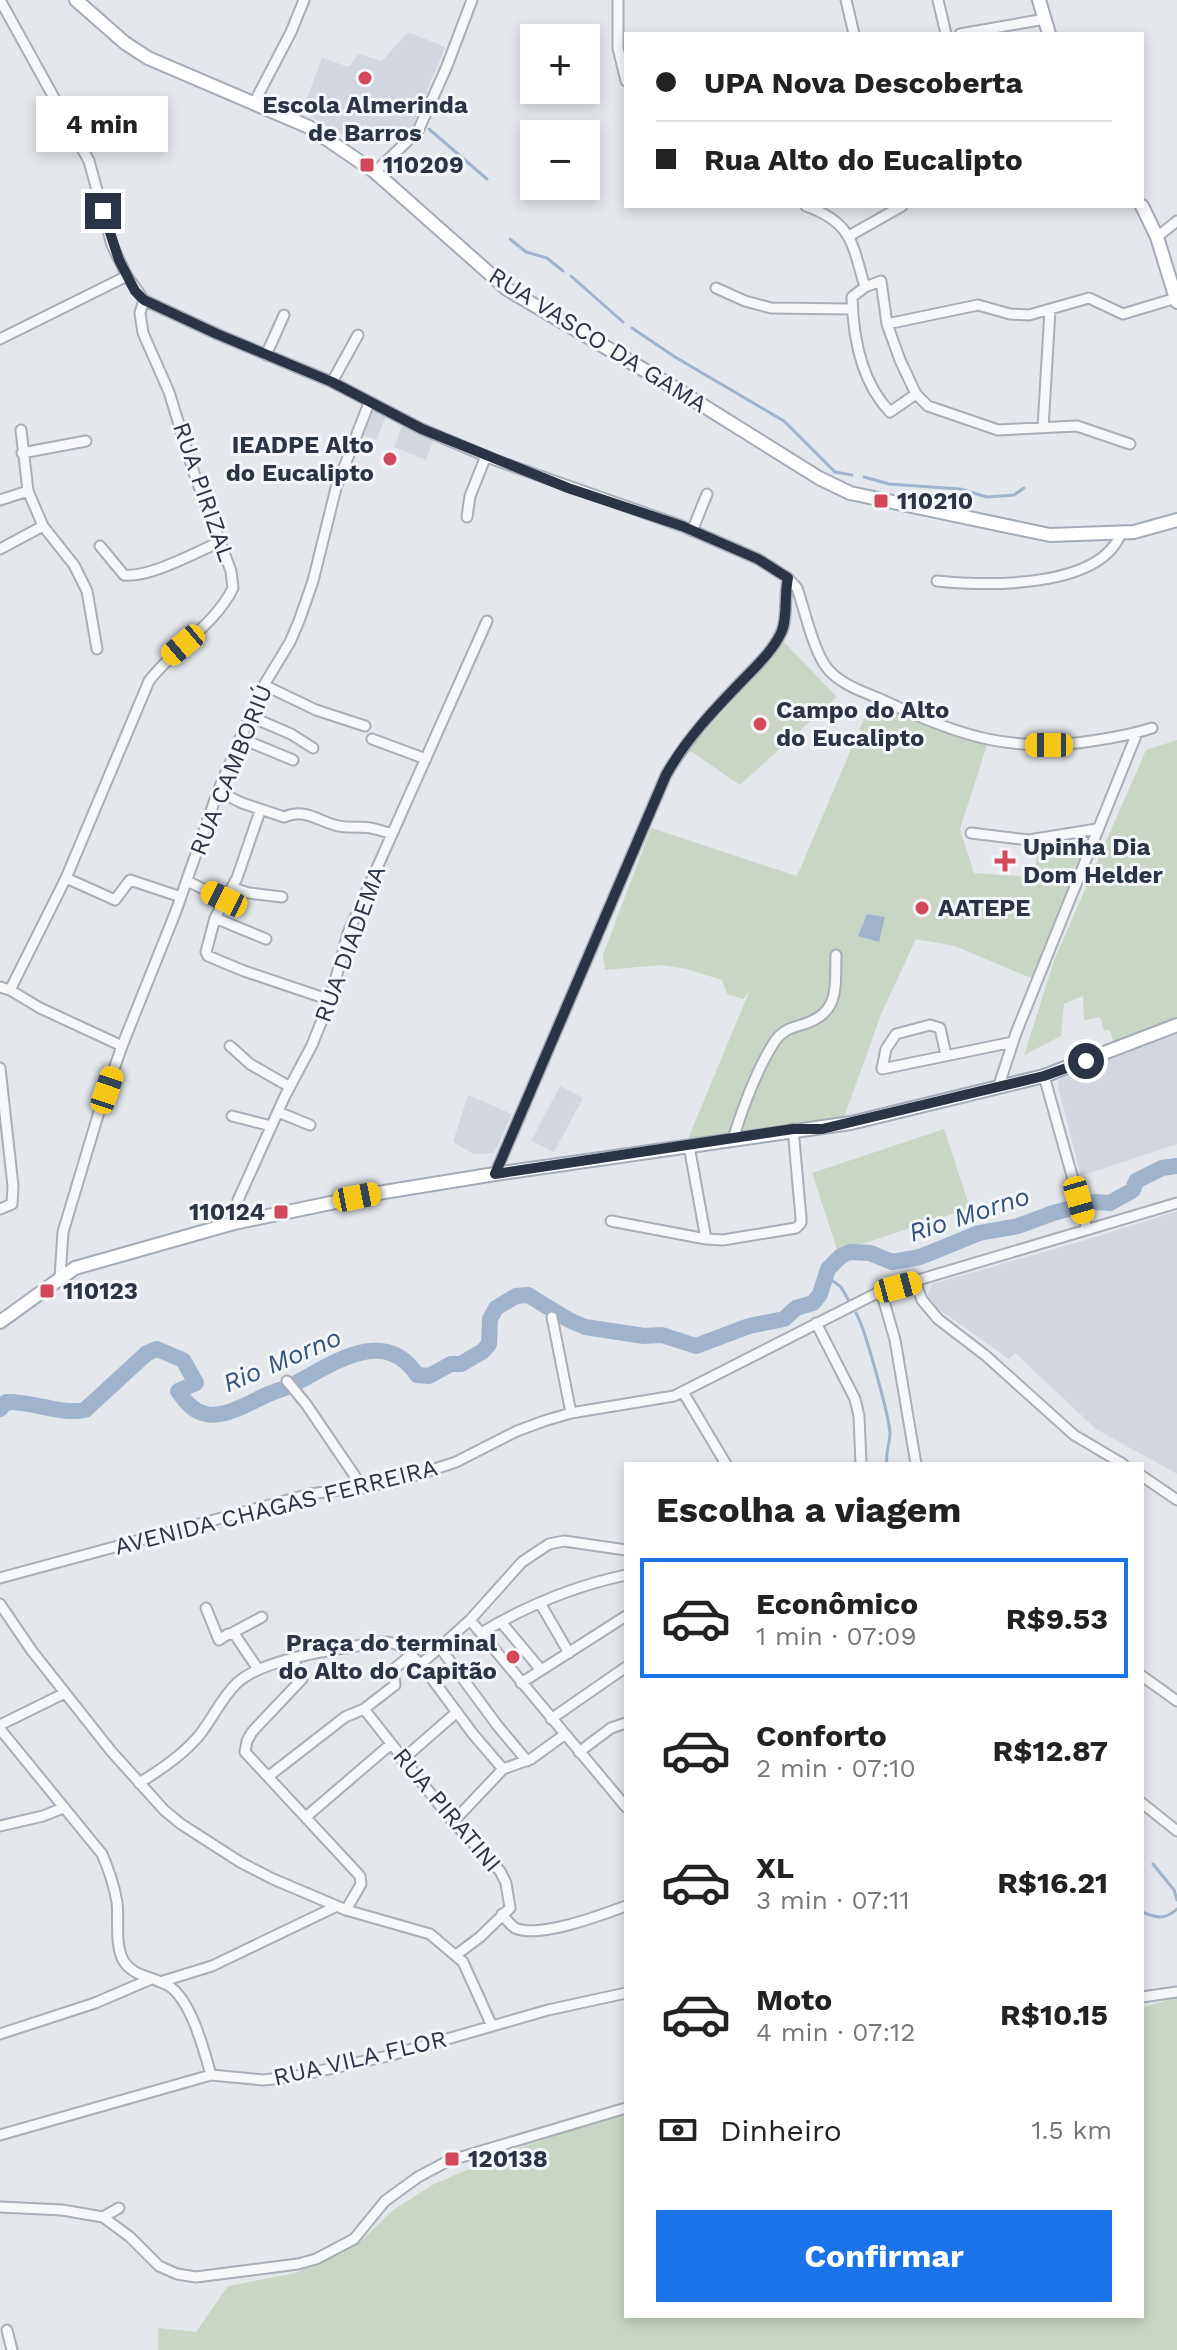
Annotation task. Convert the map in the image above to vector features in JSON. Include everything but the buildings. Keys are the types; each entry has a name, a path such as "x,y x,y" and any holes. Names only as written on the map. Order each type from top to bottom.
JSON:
{"main road":[{"name":"RUA VASCO DA GAMA","path":"76,0 125,43 148,58 309,127 375,172 507,289 819,478 850,493 1050,535 1121,533 1177,520"},
{"path":"1039,0 1048,32"},
{"path":"1143,208 1157,237 1176,300"},
{"path":"0,1322 75,1268 234,1223 384,1192 495,1174 793,1129 822,1129 1044,1076 1177,1025"}],"street":[{"path":"0,0 89,161 107,229 127,276 144,300 332,382 369,403 486,456 692,531 758,559 788,578 797,588 826,667 837,678 921,718 983,740 1014,744 1066,746 1152,728"},
{"path":"254,103 304,0"},
{"path":"375,172 418,131 472,0"},
{"path":"618,0 617,38 624,75"},
{"path":"846,0 854,32"},
{"path":"938,0 946,32"},
{"path":"971,32 1045,19"},
{"path":"849,236 898,208"},
{"path":"827,210 849,236 870,286"},
{"path":"1157,237 1177,221"},
{"path":"0,339 127,276"},
{"path":"916,394 890,412 879,400 863,368 852,297 881,281 887,324 916,394 932,409 998,430 1077,426 1130,444"},
{"path":"716,288 771,308 852,309"},
{"path":"887,324 978,305 1021,315 1089,298 1123,314 1176,300"},
{"name":"RUA PIRIZAL","path":"66,878 149,681 233,588 231,571 194,473 176,411 143,333 140,313 144,300"},
{"path":"1043,428 1050,310"},
{"path":"266,355 284,315"},
{"path":"332,382 358,335"},
{"name":"RUA CAMBORIÚ","path":"60,1277 63,1232 69,1205 122,1046 249,716 299,621 313,581 336,488 369,403"},
{"path":"21,430 28,491 43,526 74,565 87,591 97,649"},
{"path":"22,453 86,441"},
{"path":"467,517 470,496 486,456"},
{"path":"0,500 28,491"},
{"path":"692,531 707,494"},
{"path":"0,549 43,526"},
{"path":"937,581 1000,584 1074,572 1101,560 1115,546 1121,533"},
{"path":"100,546 124,575 129,576 220,542"},
{"path":"495,1174 666,775 681,749 780,636 785,619 784,597 788,578"},
{"name":"RUA DIADEMA","path":"234,1223 238,1200 312,1045 330,1000 348,933 487,621"},
{"path":"264,685 316,710 365,726"},
{"path":"249,716 291,734 313,748"},
{"path":"998,1088 1013,1042 1137,733"},
{"path":"240,738 293,760"},
{"path":"372,739 426,759"},
{"path":"218,791 260,811 284,817 294,812 303,813 344,827 359,825 392,834"},
{"path":"260,811 233,888 215,918 207,954 244,971 330,1000"},
{"path":"971,833 1029,840 1097,829"},
{"path":"122,1046 5,989 66,878 115,900 130,880 181,897"},
{"path":"187,881 224,899"},
{"path":"233,888 282,897"},
{"path":"215,918 266,939"},
{"path":"733,1139 742,1111 775,1040 789,1028 817,1019 828,1010 833,1001 836,955"},
{"path":"946,1055 940,1028 930,1025 896,1034 886,1049 882,1069 1013,1042"},
{"path":"230,1046 250,1064 290,1087"},
{"path":"0,1068 13,1186 12,1204 0,1209"},
{"path":"1044,1076 1086,1225"},
{"path":"278,1112 310,1125"},
{"path":"232,1116 271,1126"},
{"path":"611,1221 723,1240 796,1228 801,1223 793,1129"},
{"path":"689,1146 706,1239"},
{"name":"AVENIDA CHAGAS FERREIRA","path":"0,1578 310,1494 395,1482 456,1462 517,1431 570,1412 645,1402 683,1392 881,1291 1086,1225 1177,1203"},
{"path":"915,1282 922,1300 938,1319 985,1355 1074,1435 1120,1462"},
{"path":"881,1291 895,1340 916,1462"},
{"path":"552,1317 570,1412"},
{"path":"816,1323 855,1399 861,1462"},
{"path":"287,1381 363,1488"},
{"path":"683,1392 725,1462"},
{"path":"1144,1477 1177,1500"},
{"path":"421,1664 470,1620 522,1562 549,1544 564,1541 624,1550"},
{"path":"481,1633 569,1590 624,1576"},
{"path":"540,1603 569,1653"},
{"path":"0,1604 65,1693 139,1783 181,1824 273,1879 342,1908 430,1934 456,1955 466,1969 492,2026"},
{"path":"206,1608 219,1640 262,1617"},
{"path":"521,1683 624,1617"},
{"path":"470,1620 624,1805"},
{"path":"501,1622 541,1670"},
{"path":"232,1633 258,1669"},
{"path":"139,1783 187,1748 235,1685 258,1669 383,1642 400,1644 412,1654 503,1769"},
{"path":"441,1649 527,1761"},
{"path":"269,1776 345,1717 364,1709 395,1685 393,1670 412,1654"},
{"path":"0,2034 155,1981 212,1966 342,1908 357,1895 362,1879 307,1816 247,1756 245,1748 252,1732 302,1679 293,1659"},
{"path":"551,1719 624,1668"},
{"path":"1144,1677 1177,1701"},
{"path":"65,1693 0,1727 102,1854 113,1884 123,1960 137,1974 170,1987 182,1999 204,2048 211,2075"},
{"name":"RUA PIRATINI","path":"364,1709 453,1822 500,1871 512,1905 502,1914"},
{"path":"402,1760 457,1712"},
{"path":"579,1752 611,1728 624,1724"},
{"path":"453,1822 503,1769 542,1753 564,1735"},
{"path":"307,1816 391,1744"},
{"path":"1144,1805 1177,1831"},
{"path":"0,1826 63,1808"},
{"path":"456,1955 480,1937 502,1914 516,1928 543,1931 624,1907"},
{"path":"1144,1997 1177,1992"},
{"name":"RUA VILA FLOR","path":"0,2135 211,2075 263,2080 292,2077 388,2056 548,2010 624,1993"},
{"path":"0,2207 62,2210 103,2217 123,2230 159,2266 177,2274 196,2277 298,2264 316,2259 354,2239 385,2201 418,2177 448,2161 624,2109"},
{"path":"103,2217 119,2208"},
{"path":"7,2330 12,2350"}],"shaded area":[{"name":"Escola Almerinda de Barros","path":"408,32 445,47 409,135 390,126 386,134 364,124 352,140 302,112 322,58 349,67 358,54 382,61"},
{"path":"373,410 386,416 376,440 362,435"},
{"path":"403,424 434,437 426,460 394,447"},
{"path":"1177,1032 1177,1144 1081,1176 1058,1087 1059,1080"},
{"path":"560,1086 583,1098 554,1152 531,1141"},
{"path":"468,1095 512,1114 494,1153 474,1154 453,1142"},
{"path":"1177,1211 1177,1474 1096,1429 1015,1353 1009,1359 934,1306 927,1295 932,1284"}],"green space":[{"name":"Campo do Alto do Eucalipto","path":"784,642 837,697 740,785 689,750"},
{"name":"AATEPE","path":"872,700 929,725 987,745 960,829 974,873 1032,877 1040,847 1086,840 1033,979 955,946 916,939 882,1012 843,1120 688,1139 749,992 743,999 727,994 722,980 661,965 605,970 603,955 651,828 797,876"},
{"path":"1177,740 1177,1020 1114,1045 1110,1030 1104,1031 1100,1017 1084,1020 1083,996 1064,1004 1061,1036 1024,1055 1055,958 1146,750"},
{"path":"944,1129 970,1208 838,1252 812,1173"},
{"path":"1177,1997 1177,2350 158,2350 158,2328 196,2332 228,2286 296,2273 361,2241 392,2211 432,2185 508,2152 624,2112 624,2318 1144,2318 1144,2007"}],"water":[{"path":"867,914 885,917 879,942 858,936"}],"waterway":[{"path":"429,129 487,179"},
{"path":"510,239 526,252 547,258 563,271"},
{"path":"571,276 623,322"},
{"path":"632,328 784,421 835,472 852,475"},
{"path":"864,477 889,484 960,489 987,497 1014,495 1024,488"},
{"name":"Rio Morno","path":"0,1409 6,1402 66,1411 85,1410 147,1353 157,1349 183,1360 196,1383 178,1391 193,1408 213,1415 243,1406 356,1354 389,1352 404,1360 417,1375 429,1376 451,1364 461,1364 483,1351 489,1344 490,1319 496,1308 516,1296 528,1295 585,1327 644,1336 662,1335 696,1346 749,1326 784,1319 796,1308 813,1303 820,1294 828,1269 850,1252 870,1253 892,1262 920,1257 979,1233 1018,1226 1095,1202 1110,1203 1133,1190 1136,1181 1162,1168 1177,1166"},
{"path":"826,1276 841,1287 849,1301"},
{"path":"856,1313 889,1424 887,1462"},
{"path":"1153,1864 1174,1890 1177,1900"},
{"path":"1144,1913 1161,1917 1177,1909"}],"place":[{"name":"Escola Almerinda de Barros","path":"365,78"},
{"name":"110209","path":"367,165"},
{"name":"IEADPE Alto do Eucalipto","path":"390,459"},
{"name":"110210","path":"881,501"},
{"name":"Campo do Alto do Eucalipto","path":"760,724"},
{"name":"Upinha Dia Dom Helder","path":"1005,861"},
{"name":"AATEPE","path":"922,908"},
{"name":"110124","path":"281,1212"},
{"name":"110123","path":"47,1291"},
{"name":"Praça do terminal do Alto do Capitão","path":"513,1657"},
{"name":"120138","path":"452,2159"}],"route":[{"path":"103,211 112,245 135,291 144,300 332,382 422,429 568,488 682,526 758,559 788,578 784,597 785,619 780,636 681,749 666,775 495,1174 793,1129 822,1129 1044,1076 1086,1061"}]}
